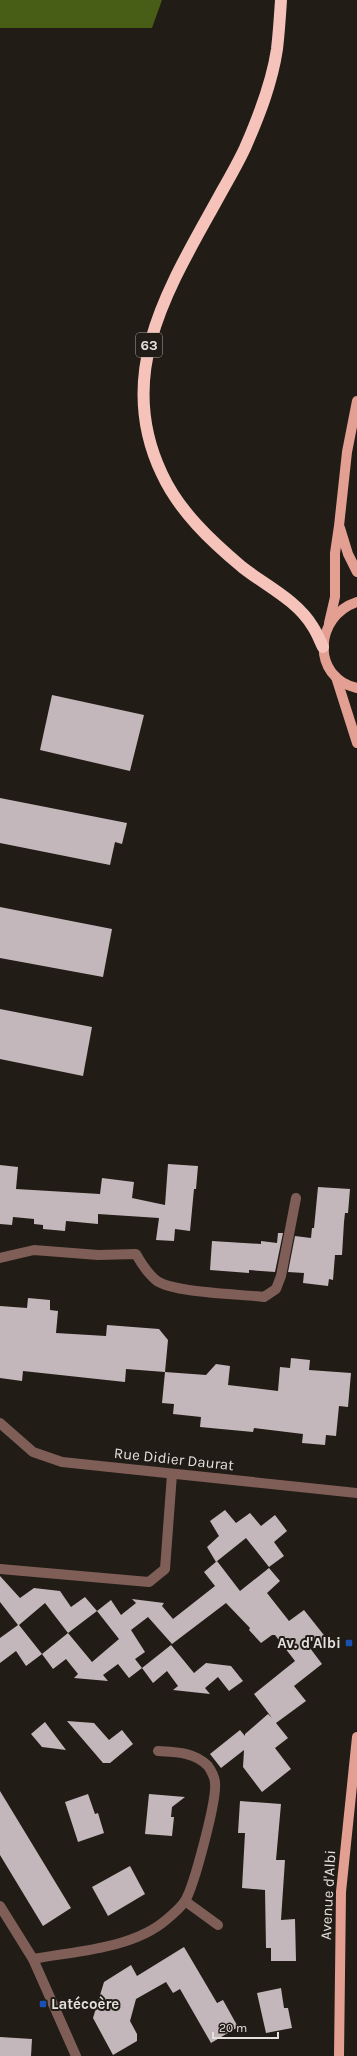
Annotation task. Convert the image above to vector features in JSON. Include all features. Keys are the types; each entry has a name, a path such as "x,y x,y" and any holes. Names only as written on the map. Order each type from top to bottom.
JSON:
{"highway":[{"name":"63","path":"281,0 277,50 264,102 244,150 160,308 145,362 142,385 143,409 148,434 162,475 186,512 203,531 243,568 293,604 313,626 323,648"}],"main road":[{"path":"357,401 347,452 335,553 335,597 329,623 324,634 323,648 325,658 336,677 357,743"},
{"path":"339,526 348,554 357,572"},
{"path":"329,623 336,614 357,602"},
{"path":"336,677 350,686 357,688"},
{"name":"Avenue d'Albi","path":"339,2056 341,1892 347,1821 357,1737"}],"street":[{"path":"0,1258 34,1250 98,1255 136,1254 144,1268 156,1280 172,1287 264,1297 276,1289 296,1198"},
{"name":"Rue Didier Daurat","path":"2,1430 33,1452 62,1462 357,1493"},
{"path":"0,1568 149,1582 165,1569 172,1474"},
{"path":"33,1959 118,1944 137,1938 165,1921 185,1901 199,1859 215,1797 215,1782 209,1767 198,1757 179,1752 158,1751"},
{"path":"185,1901 218,1925"},
{"path":"0,1906 33,1959 76,2056"}],"green space":[{"path":"0,0 162,0 152,28 0,28"}],"building":[{"path":"52,695 144,715 130,771 40,750"},
{"path":"0,798 127,823 122,844 115,842 110,865 0,843"},
{"path":"0,907 112,929 103,977 0,958"},
{"path":"0,1009 92,1027 83,1076 0,1059"},
{"path":"168,1164 198,1166 190,1231 175,1229 174,1241 156,1240 159,1218 98,1214 98,1224 66,1221 65,1231 43,1229 43,1225 34,1224 34,1219 13,1217 12,1225 0,1224 0,1165 18,1167 16,1189 100,1194 102,1178 134,1182 132,1198 165,1205"},
{"path":"318,1187 350,1189 348,1213 345,1213 342,1255 335,1255 333,1280 329,1279 328,1286 303,1283 304,1273 288,1272 295,1236 311,1238 312,1228 314,1228"},
{"path":"278,1233 283,1233 275,1272 249,1270 249,1273 210,1270 212,1241 261,1244 261,1241 277,1243"},
{"path":"28,1298 50,1300 50,1310 58,1311 56,1333 106,1336 107,1325 159,1329 168,1340 165,1372 126,1369 125,1382 23,1371 22,1381 0,1378 0,1306 27,1308"},
{"path":"291,1358 310,1360 309,1370 351,1373 348,1407 339,1406 336,1436 326,1435 325,1445 302,1443 303,1434 254,1428 253,1432 200,1427 201,1417 173,1414 174,1404 162,1403 165,1372 206,1375 216,1364 230,1366 228,1385 278,1391 280,1367 290,1368"},
{"path":"225,1510 236,1523 250,1513 261,1526 275,1515 287,1531 274,1542 284,1556 269,1567 246,1538 216,1562 207,1547 219,1536 210,1521"},
{"path":"217,1561 240,1591 269,1568 280,1581 267,1593 289,1621 304,1610 331,1644 304,1640 322,1664 294,1686 306,1701 276,1723 288,1738 275,1748 291,1769 262,1792 243,1767 244,1750 221,1768 210,1754 240,1730 245,1736 245,1734 268,1714 272,1718 254,1694 295,1661 275,1635 272,1635 261,1643 249,1630 250,1628 226,1603 172,1644 148,1617 131,1630 145,1652 135,1659 142,1668 129,1678 118,1664 103,1675 108,1681 74,1678 78,1674 66,1659 53,1669 42,1654 68,1633 92,1662 119,1639 97,1611 111,1600 121,1615 136,1603 132,1599 164,1603 162,1606 173,1619 215,1586 204,1572"},
{"path":"0,1576 20,1598 34,1588 60,1591 71,1607 85,1597 97,1611 68,1633 45,1603 19,1625 42,1654 26,1666 16,1651 0,1663 0,1638 18,1625 0,1602"},
{"path":"171,1645 194,1673 206,1663 231,1666 243,1681 229,1691 218,1677 205,1688 210,1694 173,1690 178,1686 167,1671 153,1683 142,1668"},
{"path":"67,1721 94,1723 109,1740 122,1730 133,1744 110,1763 103,1763"},
{"path":"45,1722 66,1750 42,1747 31,1734"},
{"path":"0,1791 71,1908 43,1926 0,1855"},
{"path":"88,1794 95,1814 98,1813 104,1833 78,1842 65,1802"},
{"path":"149,1794 185,1797 172,1807 171,1817 174,1817 172,1836 145,1834"},
{"path":"240,1801 281,1804 276,1860 285,1860 281,1920 295,1919 296,1961 271,1961 271,1948 266,1948 265,1890 242,1888 245,1833 238,1833"},
{"path":"130,1866 145,1894 108,1916 92,1887"},
{"path":"184,1947 217,2003 223,2000 238,2027 211,2043 180,1989 173,1993 166,1982 136,1999 130,2021 137,2034 137,2041 113,2055 93,2018 104,1982 131,1965 137,1976"},
{"path":"281,1988 284,2008 288,2008 292,2028 266,2033 257,1993"},
{"path":"0,2037 32,2039 31,2056 0,2056"}],"place":[{"name":"Av. d'Albi","path":"349,1643"},
{"name":"Latécoère","path":"43,2004"}]}
